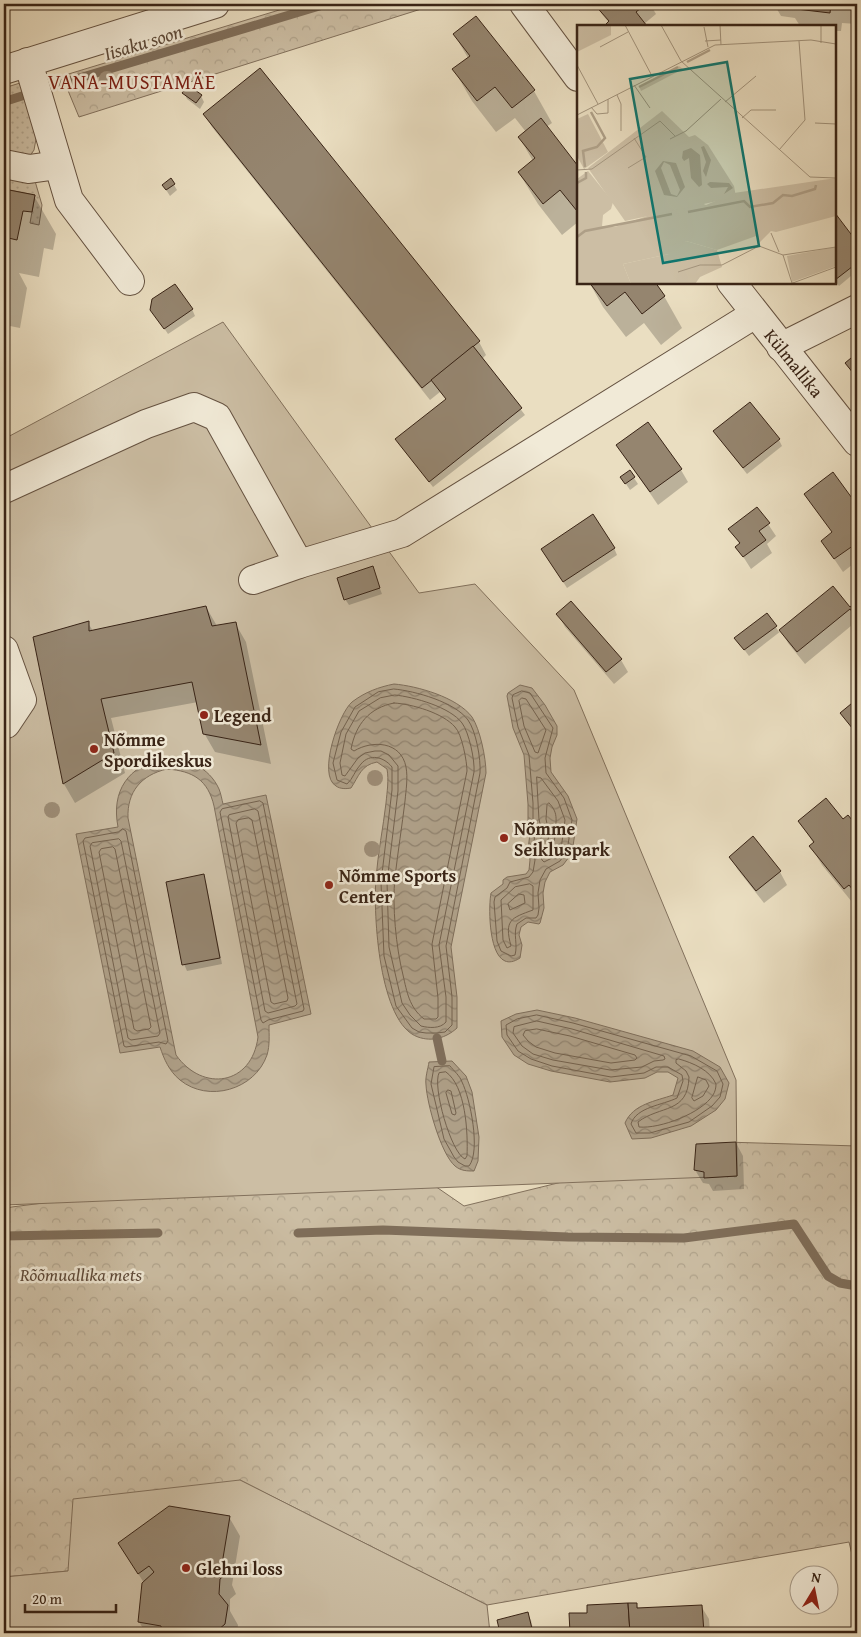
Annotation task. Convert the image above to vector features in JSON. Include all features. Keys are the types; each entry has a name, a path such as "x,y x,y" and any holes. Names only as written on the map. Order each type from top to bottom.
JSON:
{"street":[{"path":"524,4 577,77"},
{"path":"130,281 69,200 58,165 16,66 198,6"},
{"path":"4,164 29,169 58,165"},
{"name":"Külmallika","path":"732,284 857,442"},
{"path":"781,347 857,309"},
{"path":"253,580 402,533 755,314"},
{"path":"4,489 146,424 194,407 217,417 299,564"},
{"path":"4,650 22,700 6,724 4,724"}],"green space":[{"path":"299,4 437,4 79,117 62,76"},
{"path":"20,83 30,98 36,139 34,150 30,156 4,155 4,88"},
{"path":"4,173 35,181 42,205 39,225 30,223 35,195 4,189"},
{"name":"Nõmme Sports Center","path":"223,322 419,593 475,584 574,690 736,1080 737,1176 4,1205 4,439"},
{"name":"Rõõmuallika mets","path":"371,1142 464,1206 725,1142 857,1146 857,1576 849,1542 487,1605 240,1480 68,1571 4,1577 4,1208 199,1183"},
{"path":"240,1480 487,1605 490,1633 4,1633 4,1577 68,1571 73,1499"}],"water":[{"path":"394,684 414,687 447,698 465,710 472,717 478,729 485,760 486,773 451,947 457,997 457,1028 444,1037 434,1039 418,1037 405,1028 395,1012 381,966 375,895 385,812 387,769 377,762 372,763 364,768 351,788 345,789 336,786 331,780 329,770 332,744 341,718 347,708 357,698 378,688"},
{"path":"520,685 532,688 545,705 557,726 557,735 550,758 551,772 568,796 577,819 572,853 563,865 550,872 545,882 543,893 544,908 540,923 528,922 521,927 519,935 522,945 520,958 509,962 502,959 496,951 492,939 490,901 491,893 503,884 503,880 507,877 526,874 529,870 528,850 530,833 524,755 513,728 507,696 508,693"},
{"path":"164,758 173,758 196,765 215,781 223,804 266,795 311,1014 269,1025 268,1051 261,1067 252,1077 230,1089 204,1091 191,1087 173,1073 160,1047 120,1053 76,834 118,827 116,814 120,791 132,774 151,762","holes":["167,769 192,775 203,783 214,806 258,1037 254,1053 246,1065 237,1074 225,1078 212,1079 199,1075 187,1067 176,1055 128,818 130,800 137,786 143,780 158,772"]},
{"path":"537,1010 575,1018 693,1051 720,1067 729,1083 725,1099 716,1110 691,1126 651,1138 632,1139 625,1123 633,1111 646,1104 673,1095 678,1078 668,1072 657,1072 645,1078 610,1082 551,1071 528,1064 514,1055 502,1037 501,1021 516,1014"},
{"path":"452,1061 466,1076 472,1092 479,1137 478,1161 474,1171 460,1169 450,1160 440,1140 429,1104 426,1076 429,1062"}],"building":[{"path":"594,4 646,4 636,12 646,25 605,25 609,21"},
{"path":"788,4 831,4 830,13 788,8"},
{"path":"831,4 857,4 857,7"},
{"path":"476,16 535,90 512,108 495,87 477,101 452,69 470,56 453,34"},
{"path":"260,68 480,341 422,388 203,114"},
{"path":"188,85 202,95 196,103 182,93"},
{"path":"541,118 577,165 577,211 560,190 543,204 518,172 535,158 518,137"},
{"path":"171,178 175,184 166,190 162,185"},
{"path":"4,189 35,195 32,212 23,211 17,240 4,237"},
{"path":"836,214 857,242 857,263 836,279"},
{"path":"175,284 193,309 164,329 150,310 152,299"},
{"path":"590,284 656,284 665,296 642,314 625,292 607,306"},
{"path":"473,346 522,408 429,482 395,439 446,399 431,380"},
{"path":"857,353 857,371 854,374 845,363"},
{"path":"750,402 780,439 743,468 713,431"},
{"path":"648,422 682,469 650,492 616,445"},
{"path":"630,470 635,477 625,484 620,477"},
{"path":"833,472 857,505 857,543 834,559 821,541 832,532 804,494"},
{"path":"757,507 770,523 759,531 766,540 743,557 735,547 740,543 728,529"},
{"path":"593,514 615,548 563,582 541,549"},
{"path":"373,566 380,588 344,600 337,578"},
{"path":"833,586 850,607 857,601 857,618 850,609 797,652 779,630"},
{"path":"571,601 622,659 606,672 556,614"},
{"path":"206,606 212,626 236,622 261,745 203,734 192,682 101,699 114,753 63,784 33,637 89,621 89,631"},
{"path":"767,613 777,626 744,650 734,638"},
{"path":"857,699 857,734 840,713"},
{"path":"826,798 843,819 848,815 857,826 857,895 849,885 844,889 809,846 814,842 798,821"},
{"path":"753,836 781,871 756,891 729,857"},
{"path":"204,874 220,958 182,965 166,882"},
{"path":"736,1142 737,1176 704,1178 704,1172 694,1170 696,1144"},
{"name":"Glehni loss","path":"169,1506 230,1516 221,1570 224,1570 226,1574 220,1579 219,1594 228,1605 225,1624 217,1633 162,1633 161,1626 138,1622 142,1583 154,1572 149,1566 138,1574 118,1543"},
{"path":"628,1603 630,1633 570,1633 569,1613 587,1613 587,1605"},
{"path":"628,1603 637,1603 637,1608 702,1605 704,1633 630,1633"},
{"path":"528,1612 533,1633 500,1633 497,1620"}],"waterway":[{"name":"Iisaku soon","path":"56,85 326,4"},
{"name":"Iisaku soon","path":"6,101 22,96"},
{"path":"437,1038 442,1061"},
{"path":"298,1233 383,1230 568,1237 684,1238 794,1224 828,1276 840,1283 857,1286"},
{"path":"4,1236 158,1233"}],"place":[{"name":"Legend","path":"204,715"},
{"name":"Nõmme Spordikeskus","path":"94,749"},
{"name":"Nõmme Seikluspark","path":"504,838"},
{"name":"Nõmme Sports Center","path":"329,885"},
{"name":"Glehni loss","path":"186,1568"}],"district":[{"name":"VANA-MUSTAMÄE","path":"132,81"}]}
